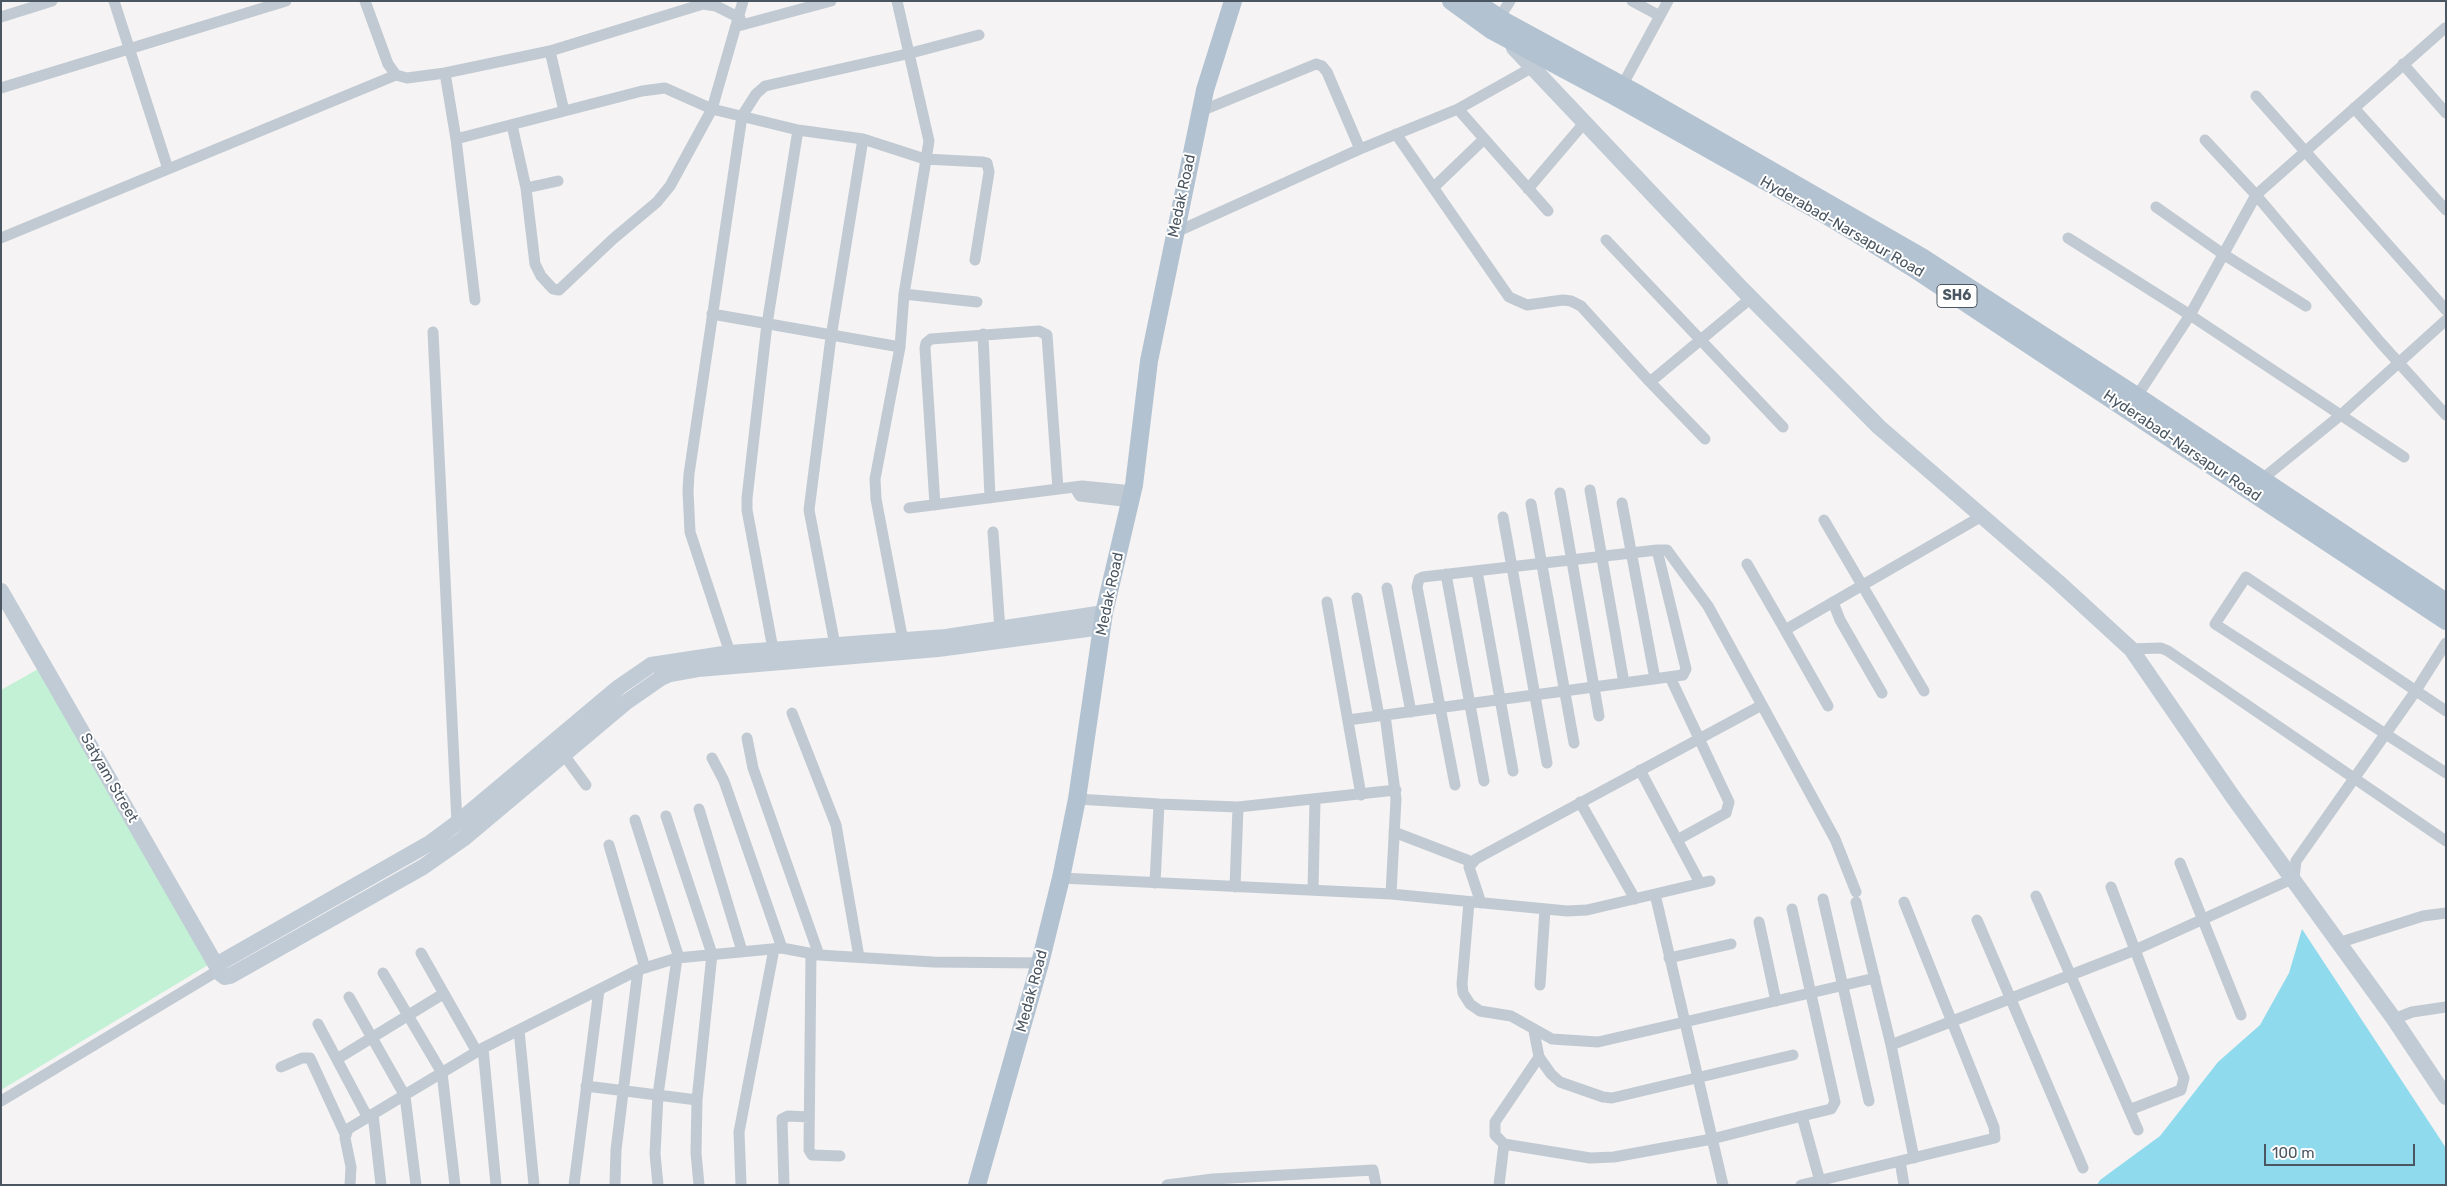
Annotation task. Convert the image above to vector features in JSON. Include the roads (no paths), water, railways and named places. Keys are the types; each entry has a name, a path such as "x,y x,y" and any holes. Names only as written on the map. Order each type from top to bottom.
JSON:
{"main road":[{"name":"Medak Road","path":"977,1185 1040,963 1061,878 1077,798 1103,620 1132,496 1149,361 1174,233 1201,111 1233,1"},
{"name":"Hyderabad-Narsapur Road","path":"1451,1 1491,30 1836,221 1913,268 2446,621"},
{"name":"Hyderabad-Narsapur Road","path":"1474,1 1499,18 1881,232 2137,396 2446,602"}],"street":[{"path":"1,17 52,1"},
{"path":"114,1 168,169"},
{"path":"1,88 286,1"},
{"path":"365,1 388,64 396,74 407,78 445,73 550,51 704,4 716,6 739,22 832,1"},
{"path":"512,125 526,188 537,269 553,289 560,290 613,238 664,195 712,108 739,22 743,1"},
{"path":"898,1 929,140 924,159 904,294 900,347 875,479 876,499 904,641"},
{"path":"1499,18 1510,1"},
{"path":"1632,1 1660,16"},
{"path":"1622,86 1668,1"},
{"path":"2137,396 2190,315 2256,195 2445,28"},
{"path":"730,653 694,545 688,518 689,474 742,116 756,94 765,86 911,53 979,35"},
{"path":"1512,41 1514,48 1752,298 1879,427 1982,516 2130,649 2234,797 2294,878 2338,943 2394,1018 2446,1097"},
{"path":"550,51 564,111"},
{"path":"1201,111 1316,64 1322,66 1327,72 1360,149"},
{"path":"2403,64 2446,113"},
{"path":"1174,233 1360,149 1458,110 1533,67"},
{"path":"445,73 456,139 475,300"},
{"path":"1,238 396,74"},
{"path":"456,139 642,90 664,88 712,108 798,130 862,139 924,159 983,162 989,167 975,260"},
{"path":"2256,96 2446,310"},
{"path":"2354,108 2446,210"},
{"path":"1458,110 1548,211"},
{"path":"1528,189 1585,122"},
{"path":"774,649 747,510 767,324 798,130"},
{"path":"1396,134 1508,297 1527,305 1562,300 1572,301 1582,306 1650,382 1705,439"},
{"path":"835,646 809,510 831,337 862,139"},
{"path":"1433,188 1484,139"},
{"path":"2205,140 2256,195 2380,342 2446,415"},
{"path":"526,188 558,181"},
{"path":"2156,207 2223,254 2306,306"},
{"path":"2068,238 2342,414 2404,457"},
{"path":"1606,240 1783,427"},
{"path":"904,294 977,302"},
{"path":"1650,382 1752,298"},
{"path":"712,314 831,337 900,347"},
{"path":"2261,480 2342,414 2446,320"},
{"path":"935,505 926,342 931,339 1039,331 1047,335 1058,489"},
{"path":"433,332 457,823"},
{"path":"983,334 990,498"},
{"path":"908,508 1082,486 1132,496"},
{"path":"1590,490 1624,683"},
{"path":"1560,493 1599,716"},
{"path":"1622,503 1655,679"},
{"path":"1531,504 1574,743"},
{"path":"1503,516 1547,764"},
{"path":"1786,630 1982,516"},
{"path":"1824,520 1924,692"},
{"path":"993,532 1000,630"},
{"path":"1348,720 1670,677 1686,672 1657,550"},
{"path":"1454,785 1417,583 1423,577 1632,552 1667,550 1708,606 1836,839 1856,897 1891,1045 1914,1158"},
{"path":"1747,564 1828,706"},
{"path":"1476,571 1514,771"},
{"path":"1446,574 1484,781"},
{"path":"2446,711 2415,692 2246,576 2215,624 2446,773"},
{"path":"1387,588 1411,712"},
{"name":"Satyam Street","path":"1,591 218,967"},
{"path":"1357,598 1396,790 1391,894"},
{"path":"1327,602 1361,795"},
{"path":"1833,602 1840,620 1882,693"},
{"path":"218,967 225,977 230,976 423,867 463,839 625,704 648,678 651,665 730,653 904,641 1103,620"},
{"path":"1,1101 218,967 413,853 457,823 619,688 648,678 698,669 938,649 1103,620"},
{"path":"2294,878 2296,861 2356,778 2446,643"},
{"path":"2130,649 2161,648 2168,651 2446,841"},
{"path":"1670,677 1729,802 1726,813 1677,840"},
{"path":"1481,903 1470,873 1469,867 1472,862 1762,705"},
{"path":"792,713 836,826 859,957"},
{"path":"747,738 753,768 815,954 810,1153 840,1156"},
{"path":"564,755 586,785"},
{"path":"712,758 724,781 778,949 738,1132 741,1185"},
{"path":"1061,878 1391,894 1577,912 1705,882 1677,840 1640,770"},
{"path":"1077,798 1159,804 1238,806 1315,800 1396,790"},
{"path":"1314,890 1315,800"},
{"path":"1580,802 1635,899"},
{"path":"1155,883 1159,804"},
{"path":"1235,887 1238,806"},
{"path":"699,809 742,952"},
{"path":"666,816 712,954 697,1100 696,1153 699,1185"},
{"path":"635,820 678,958 658,1095 655,1154 658,1185"},
{"path":"1394,832 1472,862"},
{"path":"609,845 642,969 623,1091 616,1150 615,1185"},
{"path":"413,853 423,867"},
{"path":"2180,863 2241,1015"},
{"path":"1891,1045 2135,950 2294,878"},
{"path":"2111,887 2184,1083 2181,1090 2129,1110"},
{"path":"1655,894 1722,1185"},
{"path":"2036,896 2138,1130"},
{"path":"1823,899 1869,1101"},
{"path":"1469,902 1462,984 1463,993 1474,1009 1511,1016 1534,1031 1552,1039 1598,1042 1875,978"},
{"path":"1801,1185 1821,1182 1995,1138 1994,1127 1904,902"},
{"path":"1540,985 1545,909"},
{"path":"1539,1057 1495,1122 1495,1135 1504,1144 1590,1158 1614,1157 1712,1139 1831,1109 1835,1102 1809,994 1792,909"},
{"path":"2338,943 2423,916 2446,913"},
{"path":"1977,920 2083,1168"},
{"path":"1759,922 1776,1001"},
{"path":"1669,958 1731,944"},
{"path":"345,1134 348,1129 480,1050 642,969 678,958 778,949 815,954 956,964 1040,963"},
{"path":"421,953 443,994 480,1050 496,1185"},
{"path":"383,973 442,1073 455,1185"},
{"path":"574,1185 598,990"},
{"path":"337,1060 443,994"},
{"path":"349,997 405,1096 416,1185"},
{"path":"2394,1018 2412,1012 2446,1007"},
{"path":"318,1024 337,1060 371,1116 381,1185"},
{"path":"519,1030 534,1185"},
{"path":"1534,1031 1539,1057 1543,1066 1560,1082 1603,1097 1612,1098 1696,1076 1793,1056"},
{"path":"281,1067 302,1058 310,1058 345,1134 352,1167 350,1185"},
{"path":"586,1086 697,1100"},
{"path":"784,1185 782,1119 788,1116 810,1117"},
{"path":"1802,1116 1821,1182"},
{"path":"1499,1185 1504,1144"},
{"path":"1900,1161 1904,1185"},
{"path":"1167,1185 1283,1180 1373,1170 1376,1185"}],"water":[{"path":"2302,929 2446,1148 2446,1185 2097,1185 2100,1180 2160,1136 2218,1062 2260,1025 2289,973"}]}
